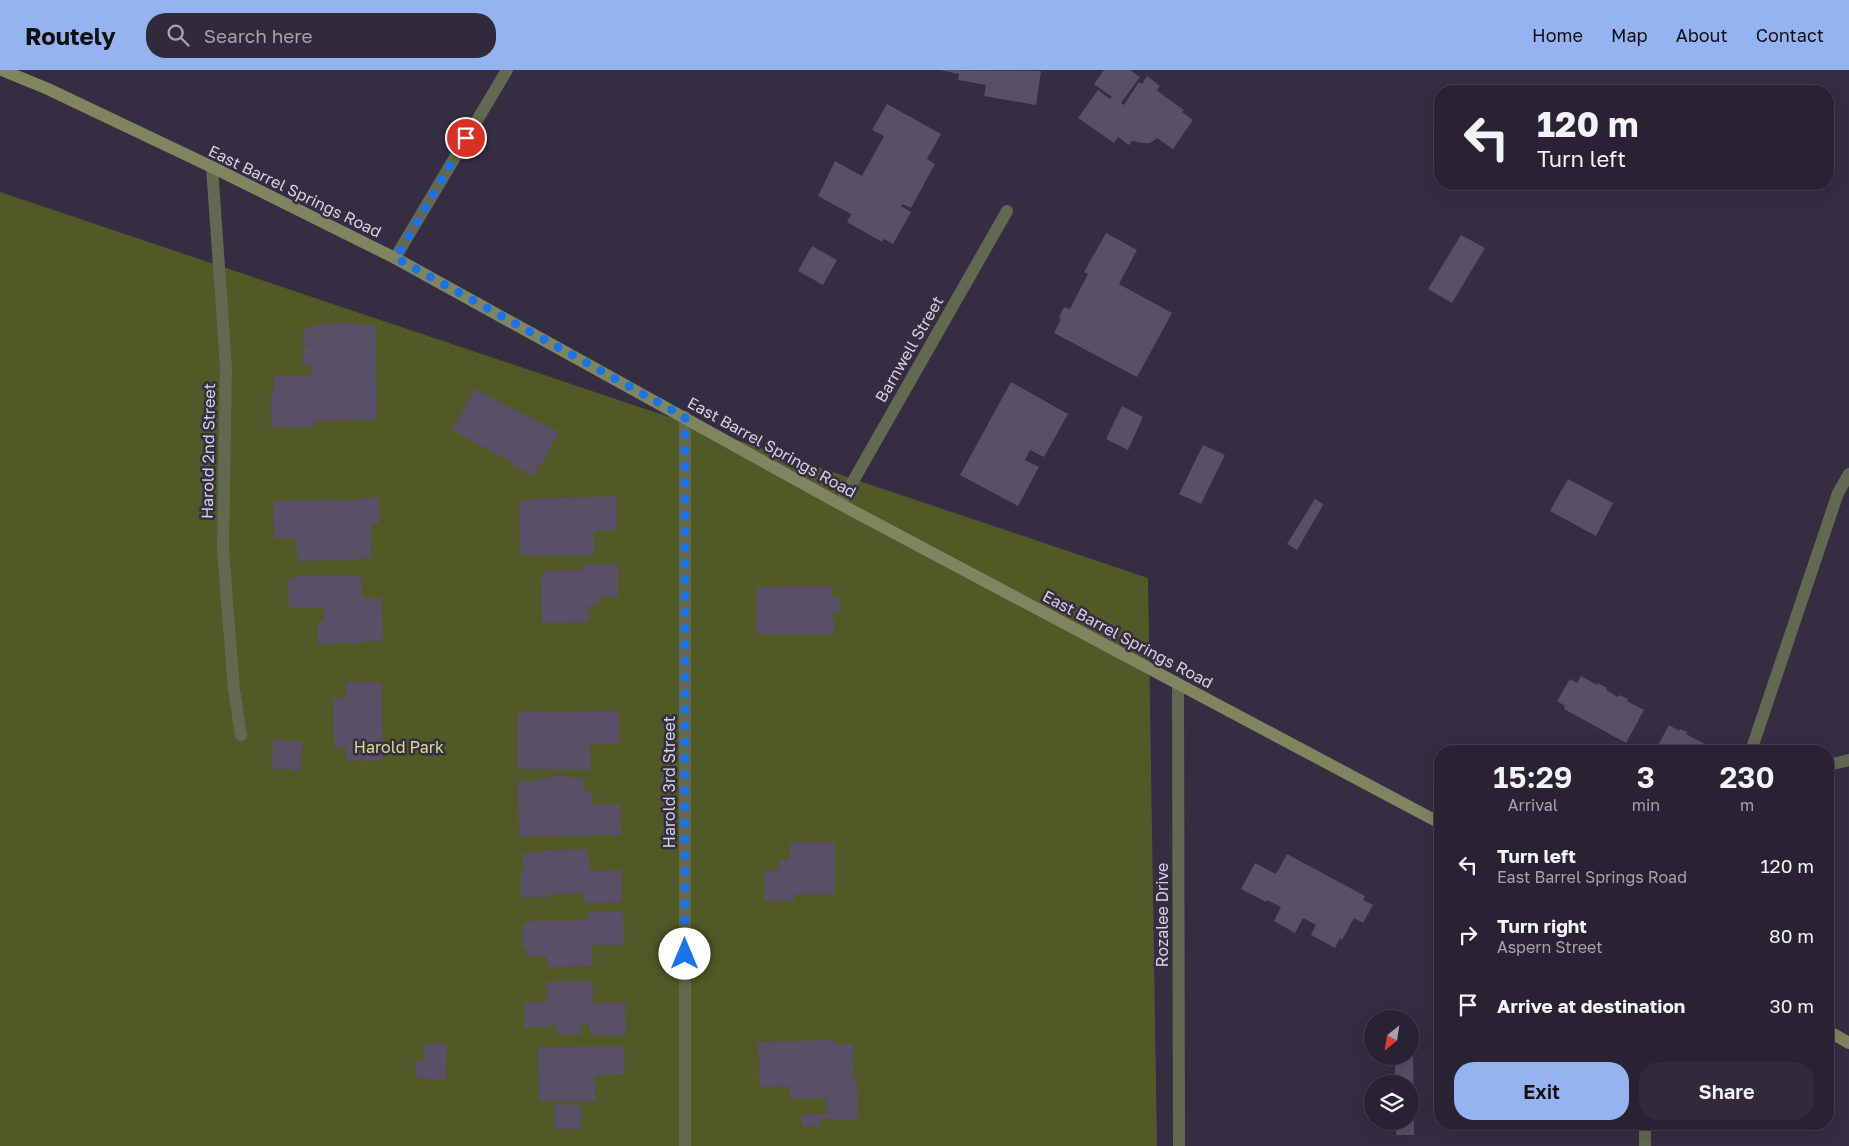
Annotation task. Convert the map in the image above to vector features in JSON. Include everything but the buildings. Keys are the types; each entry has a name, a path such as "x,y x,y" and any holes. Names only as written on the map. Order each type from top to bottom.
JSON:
{"street":[{"name":"East Barrel Springs Road","path":"2,70 48,89 212,167 396,258 840,504 1434,820"},
{"path":"396,258 507,70"},
{"name":"Harold 2nd Street","path":"212,167 226,367 223,550 234,690 241,735"},
{"name":"Barnwell Street","path":"840,504 1007,211"},
{"name":"Harold 3rd Street","path":"685,417 685,1146"},
{"path":"1753,745 1838,493 1849,474"},
{"name":"Rozalee Drive","path":"1178,684 1179,1146"},
{"path":"1834,764 1849,760"},
{"path":"1834,1034 1849,1043"},
{"path":"1645,1130 1645,1146"}],"green space":[{"name":"Harold Park","path":"0,192 1148,578 1157,1146 0,1146"}],"route":[{"path":"466,138 396,258 685,417 685,954"}]}
